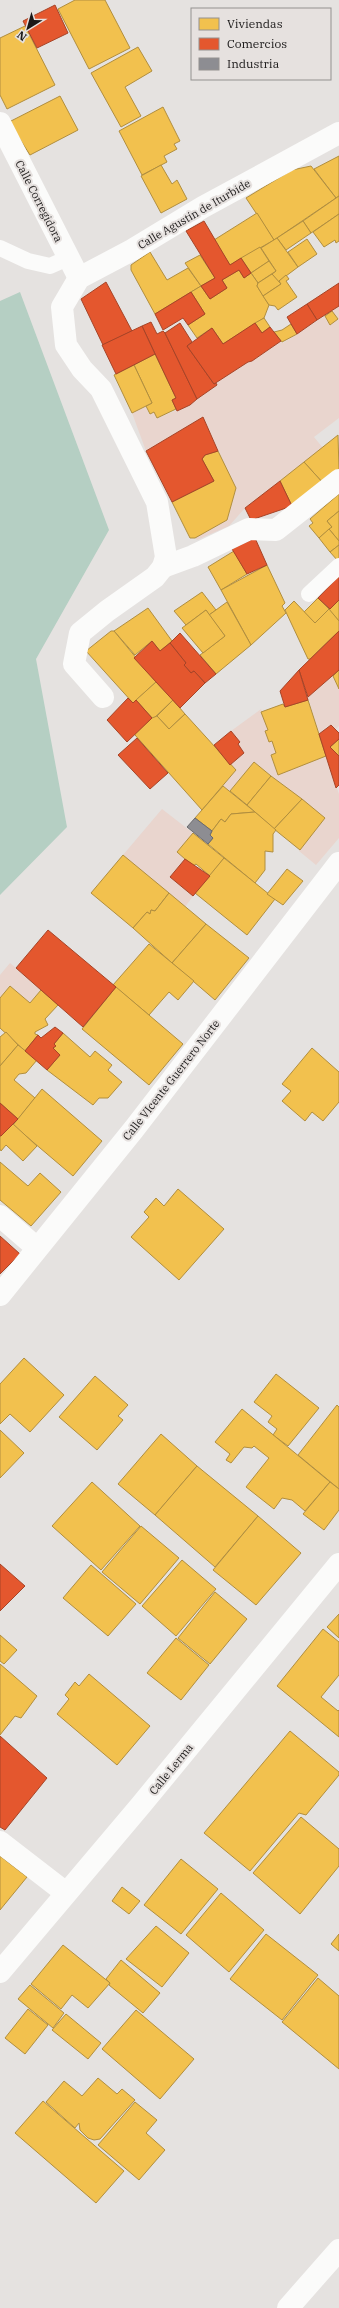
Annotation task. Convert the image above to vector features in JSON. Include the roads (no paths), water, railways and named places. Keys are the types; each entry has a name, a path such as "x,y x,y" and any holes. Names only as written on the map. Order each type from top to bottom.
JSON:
{"street":[{"name":"Calle Corregidora","path":"0,124 79,278"},
{"name":"Calle Agustín de Iturbide","path":"79,278 132,250 203,207 339,133"},
{"path":"79,278 62,307 66,345 82,369 101,389 157,502 159,528 166,557 163,567 155,577 107,610 80,633 74,664 103,697"},
{"path":"163,567 192,556 249,529 276,530 339,480"},
{"name":"Calle VIcente Guerrero Norte","path":"0,1295 134,1129 339,863"},
{"path":"0,1216 37,1248"},
{"name":"Calle Lerma","path":"0,1972 339,1564"},
{"path":"0,1842 66,1893"},
{"path":"288,2308 339,2250"}],"lane":[{"path":"0,248 28,261 50,266 68,258"},
{"path":"309,594 339,566"}]}
